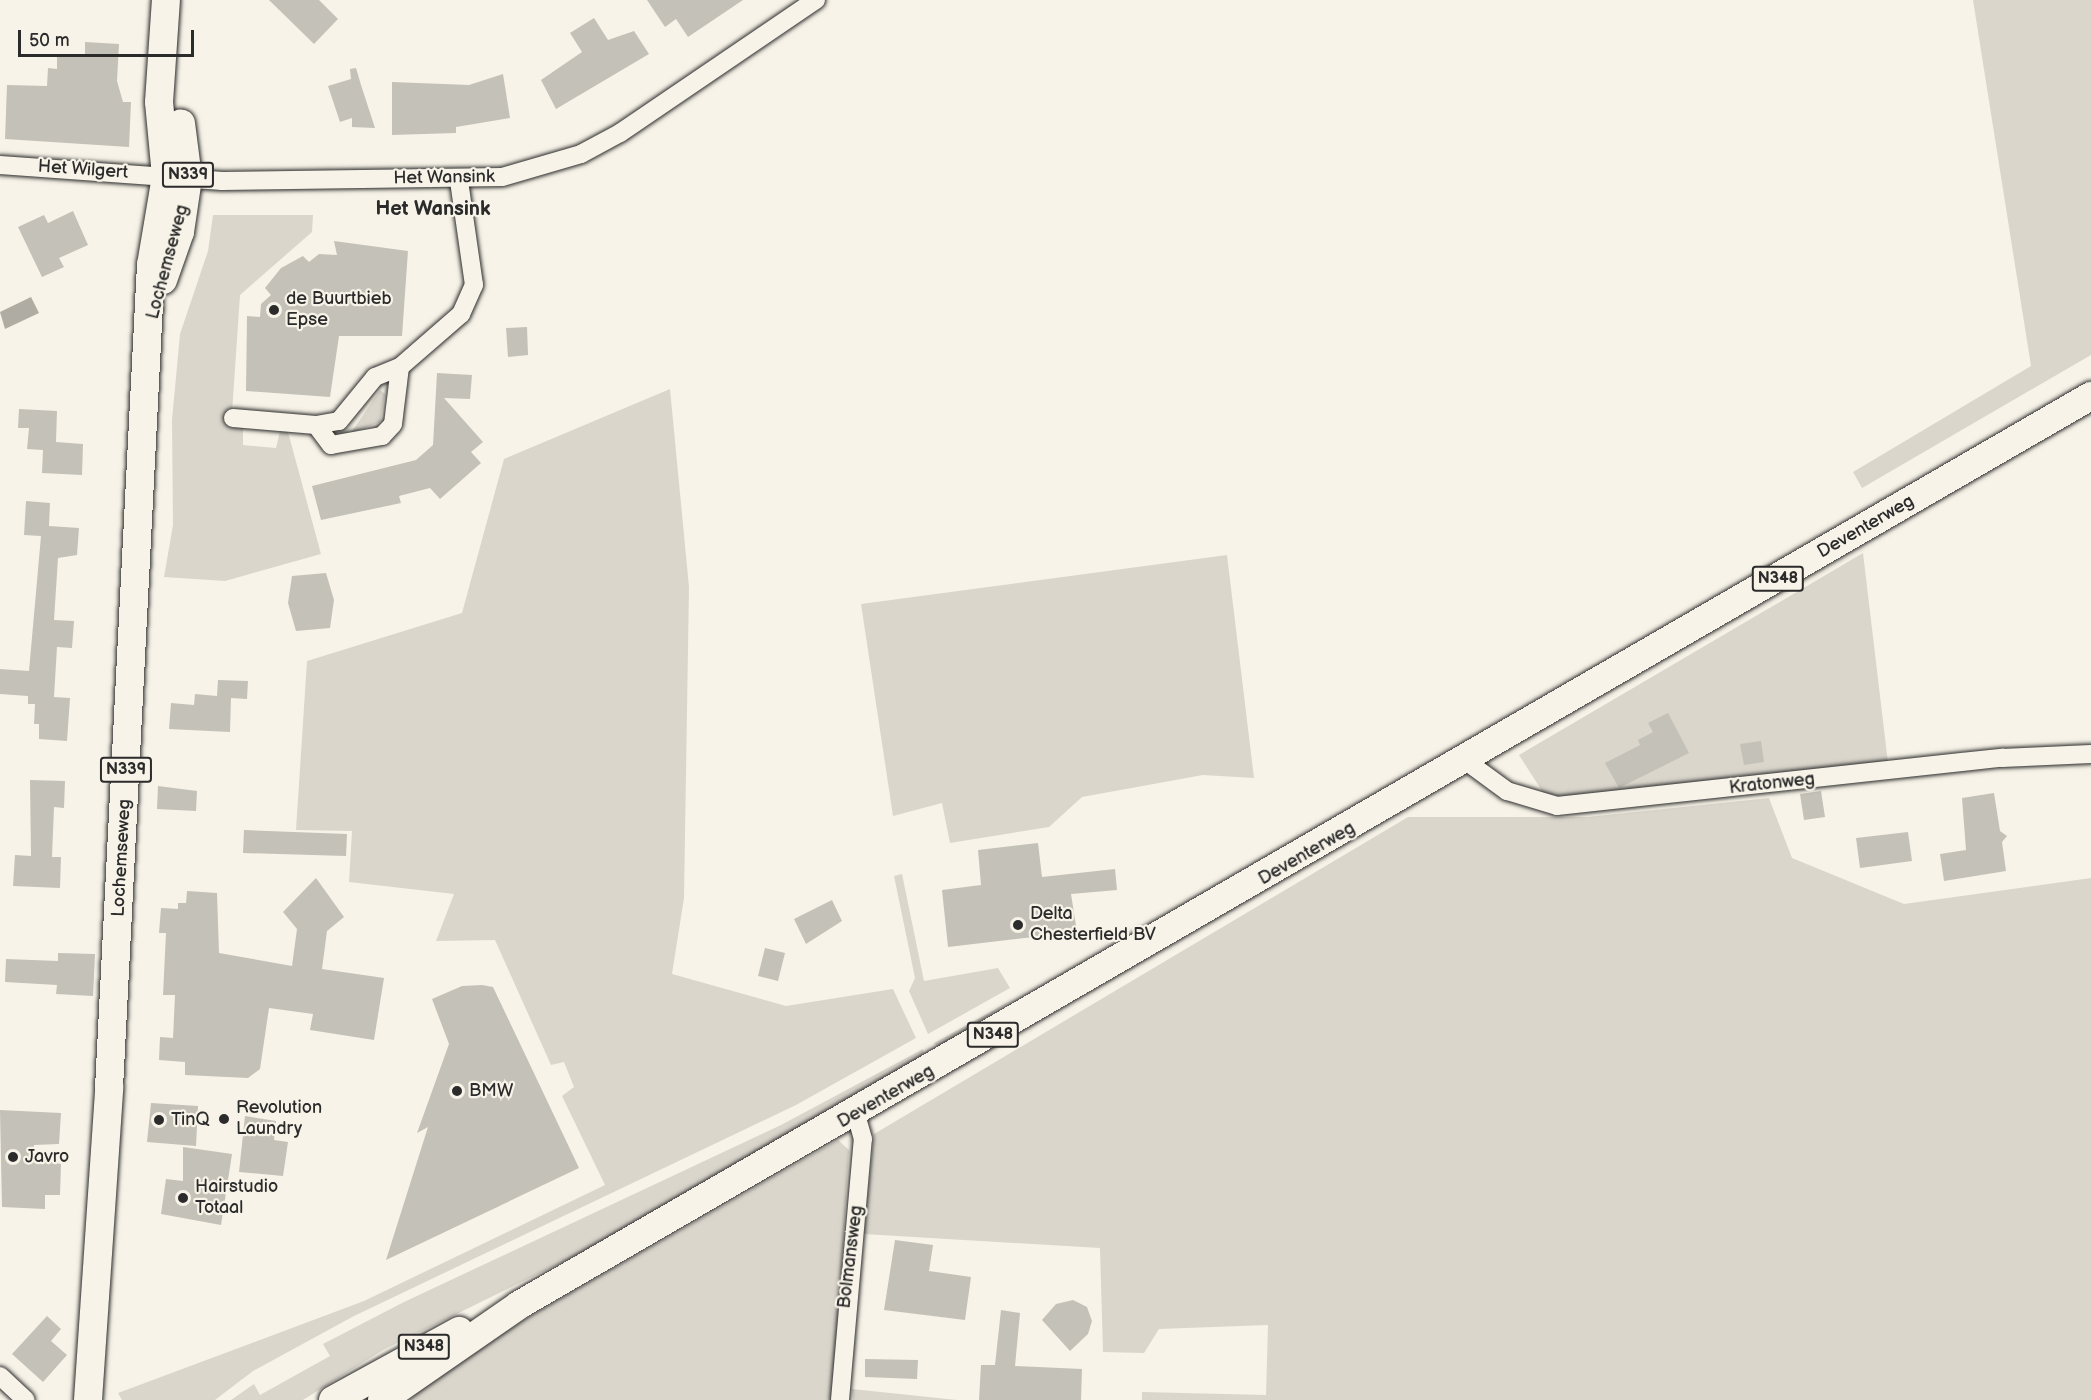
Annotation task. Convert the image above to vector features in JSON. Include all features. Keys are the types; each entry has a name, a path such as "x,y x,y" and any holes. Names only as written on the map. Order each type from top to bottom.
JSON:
{"main road":[{"name":"Lochemseweg","path":"88,1400 151,266 177,177 159,102 165,6"},
{"name":"Deventerweg","path":"382,1400 519,1305 856,1114 2091,396"},
{"name":"Deventerweg","path":"333,1400 423,1347 519,1305"},
{"name":"Lochemseweg","path":"92,1346 100,1400"}],"street":[{"name":"Het Wansink","path":"177,177 459,181 502,177 581,154 620,133 816,0"},
{"name":"Het Wilgert","path":"0,165 177,177"},
{"path":"233,418 316,425 348,416 363,389 384,372 400,368 471,301 473,271 459,181"},
{"path":"316,425 331,446 382,436 393,424 400,368"},
{"name":"Kratonweg","path":"1466,761 1507,791 1557,806 2002,758 2091,754"},
{"name":"Bolmansweg","path":"840,1400 863,1139 856,1114"},
{"path":"0,1376 26,1400"}],"shaded area":[{"path":"1973,0 2091,0 2091,355 1862,488 1853,472 2031,366"},
{"path":"213,215 313,215 312,232 240,295 232,413 243,427 243,445 276,448 280,431 288,432 321,554 225,581 164,577 173,525 172,420 180,334 208,251"},
{"path":"31,297 39,313 5,329 0,312"},
{"path":"670,389 689,587 684,898 672,974 786,1006 893,989 916,1038 796,1105 354,1316 253,1371 215,1400 122,1400 118,1393 364,1301 605,1185 562,1096 574,1087 564,1062 551,1065 495,940 436,941 454,894 349,882 352,831 296,830 307,661 462,613 504,459"},
{"path":"380,390 385,394 380,422 351,433"},
{"path":"1863,553 1888,763 1549,802 1519,755"},
{"path":"1227,555 1254,778 1203,775 1082,797 1049,827 950,843 942,803 893,816 861,604"},
{"path":"1769,798 1792,858 1904,904 2091,878 2091,1400 1142,1400 1142,1392 1266,1395 1268,1325 1159,1329 1144,1353 1103,1352 1100,1248 864,1234 874,1134 1408,817 1587,817"},
{"path":"902,874 924,981 998,968 1010,988 928,1034 909,991 915,978 894,876"},
{"path":"1012,1000 939,1048 934,1043"},
{"path":"923,1049 924,1057 577,1255 383,1350 303,1400 231,1400 254,1384 260,1395 330,1356 323,1344 404,1302 781,1125"},
{"path":"838,1140 849,1150 833,1400 409,1400 448,1367 526,1319"},
{"path":"852,1389 957,1400 853,1400"}],"building":[{"path":"269,0 319,0 338,19 314,44"},
{"path":"647,0 743,0 688,37 676,19 665,27"},
{"path":"594,18 608,40 634,31 649,54 556,109 541,80 582,52 570,33"},
{"path":"85,42 119,44 117,81 123,102 131,102 129,147 5,139 7,85 47,86 48,68 57,69 57,57 85,55"},
{"path":"356,68 375,128 352,127 352,118 340,122 328,86 351,79 350,69"},
{"path":"503,74 510,118 456,127 456,133 392,135 392,82 469,85"},
{"path":"73,211 88,245 59,258 64,267 42,277 18,227 44,215 48,223"},
{"path":"334,241 408,251 402,336 339,336 330,397 246,391 247,316 260,317 261,304 271,295 265,288 281,268 303,256 309,262 319,254 337,255"},
{"path":"527,327 528,355 508,357 506,328"},
{"path":"437,373 472,375 470,399 444,398 483,442 471,452 481,463 440,499 430,488 399,496 401,503 321,520 312,486 416,460 433,445"},
{"path":"19,409 57,411 56,442 83,444 82,475 42,473 43,450 27,449 29,428 18,428"},
{"path":"26,501 50,503 49,526 79,528 77,555 58,558 54,620 74,621 72,648 57,647 54,697 70,698 67,741 39,739 39,724 34,724 35,704 28,704 28,696 0,694 0,669 29,671 41,536 24,535"},
{"path":"326,573 334,600 330,628 296,631 288,603 292,576"},
{"path":"218,680 248,681 247,699 231,698 230,732 169,729 171,703 194,705 195,694 217,696"},
{"path":"1668,713 1689,753 1619,788 1605,763 1640,745 1638,740 1653,732 1648,723"},
{"path":"1761,741 1764,762 1744,765 1740,744"},
{"path":"30,780 65,781 64,808 54,807 52,857 61,857 60,888 13,886 15,855 31,856"},
{"path":"158,786 197,791 196,811 157,809"},
{"path":"1821,791 1825,817 1804,820 1800,794"},
{"path":"1994,793 2000,831 2007,836 2002,842 2006,871 1944,881 1940,854 1966,850 1962,798"},
{"path":"244,830 347,834 346,856 243,853"},
{"path":"1908,832 1912,861 1860,868 1856,838"},
{"path":"1038,843 1042,877 1115,869 1117,890 1071,894 1077,932 948,947 942,890 981,885 978,850"},
{"path":"316,878 344,917 327,931 322,969 384,978 374,1040 310,1030 313,1014 269,1008 260,1069 248,1078 185,1075 185,1062 159,1060 160,1037 173,1038 175,995 163,995 166,933 159,933 161,908 178,909 178,903 186,903 187,891 217,893 219,953 292,966 297,929 283,912"},
{"path":"832,900 842,921 806,944 794,919"},
{"path":"765,948 785,953 778,981 758,976"},
{"path":"58,953 95,954 93,996 56,994 57,985 5,982 6,959 58,961"},
{"path":"462,986 493,987 579,1168 386,1260 428,1127 417,1133 449,1044 432,999"},
{"path":"151,1103 198,1106 196,1146 147,1142"},
{"path":"0,1110 61,1113 59,1144 34,1145 33,1158 61,1164 60,1195 45,1195 45,1209 2,1207"},
{"path":"245,1116 276,1121 274,1140 288,1142 283,1176 239,1172"},
{"path":"183,1147 232,1154 221,1225 161,1214 166,1179 183,1181"},
{"path":"895,1240 933,1245 929,1271 971,1277 965,1320 884,1310"},
{"path":"1073,1300 1087,1307 1092,1321 1088,1334 1070,1351 1042,1320 1056,1304"},
{"path":"1001,1310 1020,1313 1015,1366 1082,1369 1081,1400 979,1400 981,1365 995,1365"},
{"path":"47,1316 61,1329 51,1341 67,1355 43,1382 12,1354"},
{"path":"865,1359 918,1360 917,1379 865,1377"}],"place":[{"name":"de Buurtbieb Epse","path":"274,310"},
{"name":"Delta Chesterfield BV","path":"1018,925"},
{"name":"BMW","path":"457,1091"},
{"name":"Revolution Laundry","path":"224,1119"},
{"name":"TinQ","path":"159,1120"},
{"name":"Javro","path":"13,1157"},
{"name":"Hairstudio Totaal","path":"183,1198"}],"district":[{"name":"Het Wansink","path":"433,209"}]}
